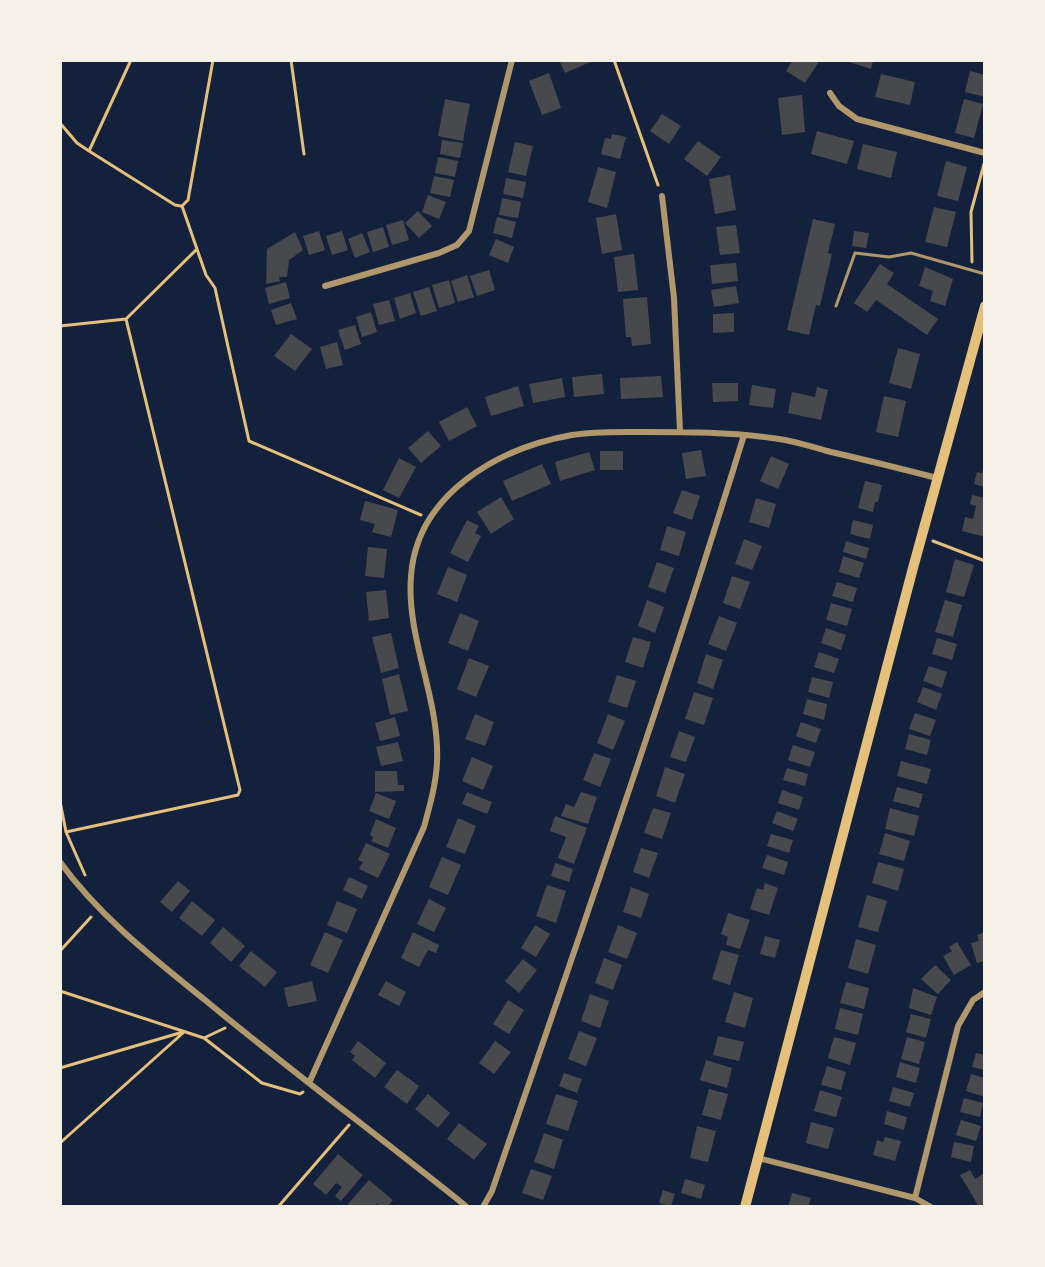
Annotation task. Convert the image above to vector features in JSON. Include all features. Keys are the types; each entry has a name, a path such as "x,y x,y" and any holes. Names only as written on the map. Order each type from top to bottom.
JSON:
{"main road":[{"path":"745,1207 985,306"}],"street":[{"path":"325,286 439,253 457,245 469,231 512,60"},
{"path":"830,93 839,106 857,119 985,153"},
{"path":"662,196 674,298 680,432"},
{"path":"307,1081 424,827 434,794 438,759 435,729 410,596 417,545 428,518 445,495 470,476 535,444 586,434 680,432 776,438 937,478"},
{"path":"483,1207 492,1191 612,843 687,619 744,435"},
{"path":"60,862 99,908 142,948 231,1022 467,1207"},
{"path":"915,1198 958,1026 973,1000 985,992"},
{"path":"758,1158 915,1198 931,1207"}],"lane":[{"path":"836,306 855,253 889,257 911,253 985,274"}],"path":[{"path":"89,151 131,60"},
{"path":"182,206 188,200 213,60"},
{"path":"291,60 304,154"},
{"path":"614,60 662,196"},
{"path":"60,123 77,143 175,205 182,206"},
{"path":"973,270 971,212 985,160"},
{"path":"182,206 206,275 215,288 249,441 428,518"},
{"path":"60,326 126,319 197,249"},
{"path":"66,832 238,795 240,790 126,319"},
{"path":"922,536 985,561"},
{"path":"60,801 66,832 90,886 89,897"},
{"path":"60,951 99,908"},
{"path":"60,991 204,1038 262,1083 300,1094 304,1089 299,1085 307,1081"},
{"path":"204,1038 223,1031 231,1022"},
{"path":"60,1068 184,1032"},
{"path":"60,1143 184,1032"},
{"path":"278,1207 355,1118"}],"building":[{"path":"559,60 595,60 565,73"},
{"path":"793,60 820,60 805,83 786,71"},
{"path":"843,60 873,60 871,69"},
{"path":"970,71 985,75 985,97 965,92"},
{"path":"549,73 561,108 542,115 529,81"},
{"path":"881,74 915,82 910,105 875,97"},
{"path":"802,95 805,132 782,135 778,98"},
{"path":"445,99 470,104 463,141 438,136"},
{"path":"964,99 983,104 974,138 955,133"},
{"path":"662,114 681,126 669,144 650,131"},
{"path":"817,131 854,141 847,164 811,154"},
{"path":"612,134 626,137 620,159 601,154 605,138 611,139"},
{"path":"442,140 463,143 460,158 440,154"},
{"path":"698,141 721,157 707,176 684,159"},
{"path":"515,142 533,146 526,176 508,172"},
{"path":"863,144 897,152 891,178 857,169"},
{"path":"438,157 458,161 455,177 435,173"},
{"path":"946,161 967,167 958,201 937,196"},
{"path":"598,167 616,172 607,208 588,202"},
{"path":"730,175 736,210 715,214 709,179"},
{"path":"434,176 454,180 450,197 430,193"},
{"path":"506,178 526,182 523,198 503,194"},
{"path":"428,195 446,202 439,219 422,212"},
{"path":"502,198 521,202 518,218 499,215"},
{"path":"934,207 956,212 947,247 925,242"},
{"path":"418,211 432,226 419,238 405,223"},
{"path":"616,214 622,250 602,254 596,218"},
{"path":"497,217 516,222 512,238 493,233"},
{"path":"813,219 835,224 828,253 832,254 820,306 816,305 809,335 787,330"},
{"path":"403,220 409,240 392,245 386,225"},
{"path":"736,225 740,253 720,255 716,227"},
{"path":"383,227 389,247 373,252 367,232"},
{"path":"319,231 325,250 309,255 303,236"},
{"path":"342,231 348,250 332,255 326,236"},
{"path":"854,231 869,233 866,248 852,246"},
{"path":"295,232 303,250 289,260 287,277 279,277 280,281 266,284 267,249"},
{"path":"362,233 370,252 355,258 348,239"},
{"path":"496,239 514,247 508,263 489,255"},
{"path":"634,254 638,290 618,292 614,257"},
{"path":"736,263 738,281 712,284 710,265"},
{"path":"880,264 894,273 887,284 938,319 927,335 876,300 867,312 854,303"},
{"path":"925,267 953,279 945,306 930,301 933,291 919,286"},
{"path":"489,270 495,290 477,296 470,276"},
{"path":"467,275 474,297 458,302 451,281"},
{"path":"449,280 455,303 439,308 432,285"},
{"path":"286,282 290,298 269,304 265,288"},
{"path":"736,286 739,303 714,307 711,290"},
{"path":"429,287 437,311 421,316 413,292"},
{"path":"410,293 416,313 400,319 394,298"},
{"path":"647,297 651,344 632,346 631,337 626,337 623,299"},
{"path":"389,300 395,321 379,325 373,304"},
{"path":"291,303 297,319 276,325 271,310"},
{"path":"371,312 377,332 362,337 356,317"},
{"path":"734,313 734,332 713,333 713,314"},
{"path":"355,325 361,344 345,350 338,330"},
{"path":"291,334 312,349 295,371 274,356"},
{"path":"337,342 343,365 326,369 320,347"},
{"path":"898,348 920,354 911,389 889,383"},
{"path":"602,374 604,394 574,397 572,377"},
{"path":"661,376 663,397 621,399 620,378"},
{"path":"562,378 565,397 533,403 529,384"},
{"path":"712,383 738,383 738,401 713,402"},
{"path":"752,385 776,389 773,408 749,405"},
{"path":"518,386 524,406 491,416 485,397"},
{"path":"817,387 828,390 821,420 788,413 792,392 815,397"},
{"path":"884,396 906,401 898,437 876,432"},
{"path":"467,407 477,426 449,441 439,422"},
{"path":"428,431 441,446 421,463 408,448"},
{"path":"701,450 706,476 686,479 682,453"},
{"path":"600,451 623,451 623,470 600,470"},
{"path":"589,452 595,470 560,481 555,462"},
{"path":"771,456 789,464 778,489 760,481"},
{"path":"399,458 416,467 399,498 383,490"},
{"path":"542,464 551,484 512,501 503,481"},
{"path":"984,466 985,487 974,484 977,472 982,473"},
{"path":"865,481 882,485 873,512 858,508"},
{"path":"682,490 700,496 692,520 673,513"},
{"path":"972,495 985,498 985,537 962,531 965,517 973,519 976,506 970,504"},
{"path":"501,497 514,519 491,534 477,512"},
{"path":"756,498 776,504 769,528 749,522"},
{"path":"365,501 398,510 391,537 372,532 375,524 360,520"},
{"path":"467,520 479,526 475,533 481,536 468,562 450,553"},
{"path":"853,520 873,525 870,539 850,534"},
{"path":"667,526 686,532 679,556 660,550"},
{"path":"744,539 762,546 752,570 735,564"},
{"path":"846,541 869,548 866,559 843,552"},
{"path":"368,547 387,549 384,578 365,576"},
{"path":"843,556 864,563 859,578 839,572"},
{"path":"955,559 974,565 964,597 946,592"},
{"path":"657,562 674,568 665,593 648,587"},
{"path":"448,567 467,575 457,602 437,594"},
{"path":"732,576 750,582 740,609 723,603"},
{"path":"837,582 857,588 853,602 832,596"},
{"path":"386,590 389,618 369,621 366,592"},
{"path":"647,600 664,607 655,633 638,626"},
{"path":"945,600 962,605 953,637 935,632"},
{"path":"831,603 852,609 847,626 826,620"},
{"path":"460,613 479,621 468,651 448,643"},
{"path":"719,616 737,623 726,651 708,644"},
{"path":"826,628 846,635 841,650 821,643"},
{"path":"391,633 399,668 381,673 372,637"},
{"path":"633,637 651,642 643,668 625,662"},
{"path":"937,638 957,644 952,660 932,654"},
{"path":"819,652 839,659 834,673 814,667"},
{"path":"706,654 723,660 713,689 697,683"},
{"path":"469,658 489,666 476,697 457,689"},
{"path":"929,666 947,672 942,688 923,681"},
{"path":"399,674 408,711 390,715 382,679"},
{"path":"617,675 636,681 627,708 608,702"},
{"path":"812,677 833,682 829,698 808,692"},
{"path":"923,687 942,694 936,710 917,702"},
{"path":"694,692 713,698 704,725 685,719"},
{"path":"807,699 827,704 824,720 803,714"},
{"path":"915,713 936,720 930,736 909,729"},
{"path":"475,714 494,722 485,746 465,739"},
{"path":"608,714 625,721 613,750 597,743"},
{"path":"395,717 400,736 380,741 375,723"},
{"path":"801,722 821,729 816,743 796,736"},
{"path":"679,731 695,737 686,762 670,757"},
{"path":"909,734 931,740 927,755 905,749"},
{"path":"398,742 403,761 381,766 376,747"},
{"path":"793,745 815,752 810,767 788,760"},
{"path":"594,753 611,759 600,787 583,780"},
{"path":"472,757 493,766 483,790 462,781"},
{"path":"901,761 931,769 927,784 897,776"},
{"path":"665,767 685,774 675,803 656,796"},
{"path":"787,768 808,774 805,786 783,780"},
{"path":"375,771 397,771 398,785 404,785 404,791 375,792"},
{"path":"897,787 923,794 919,808 893,801"},
{"path":"782,790 803,797 799,810 778,803"},
{"path":"467,792 492,802 487,814 462,804"},
{"path":"581,792 597,797 588,824 561,816 566,804 574,807"},
{"path":"376,793 396,801 389,819 369,811"},
{"path":"653,808 671,813 662,839 644,833"},
{"path":"890,808 919,816 914,836 885,829"},
{"path":"777,811 798,819 793,831 772,823"},
{"path":"555,816 587,828 574,864 558,858 566,837 550,831"},
{"path":"458,818 476,826 465,854 446,847"},
{"path":"376,819 396,828 388,848 371,841"},
{"path":"885,833 910,841 904,861 879,854"},
{"path":"771,834 793,840 789,853 767,846"},
{"path":"366,843 390,854 378,878 359,869 363,862 358,860"},
{"path":"641,848 658,853 649,878 633,872"},
{"path":"767,855 788,862 784,875 762,868"},
{"path":"442,857 461,865 448,895 429,887"},
{"path":"878,862 904,869 898,891 872,883"},
{"path":"555,863 573,869 569,882 551,876"},
{"path":"349,877 368,886 362,899 343,890"},
{"path":"178,881 190,891 172,912 160,902"},
{"path":"765,883 778,888 769,915 750,909 757,888 763,890"},
{"path":"547,885 566,891 556,923 536,916"},
{"path":"631,887 649,894 641,918 623,912"},
{"path":"867,895 887,901 878,932 858,927"},
{"path":"429,899 446,908 434,932 417,924"},
{"path":"192,901 215,920 202,936 179,918"},
{"path":"337,901 357,909 347,933 327,925"},
{"path":"728,913 750,920 740,949 726,945 728,937 721,934"},
{"path":"535,925 550,934 536,957 521,948"},
{"path":"618,925 637,933 627,959 608,952"},
{"path":"223,927 245,946 231,962 210,943"},
{"path":"325,932 343,940 328,973 310,965"},
{"path":"413,932 439,945 436,953 428,950 419,967 401,958"},
{"path":"985,932 985,961 977,963 971,943 979,941 977,935"},
{"path":"765,936 780,940 775,958 760,954"},
{"path":"856,939 876,945 868,974 848,968"},
{"path":"957,942 971,965 954,975 943,956 952,951 949,947"},
{"path":"721,950 739,955 730,985 712,979"},
{"path":"251,951 277,972 265,987 239,966"},
{"path":"604,958 622,965 613,990 595,983"},
{"path":"523,959 537,970 519,993 505,981"},
{"path":"935,965 951,980 938,994 921,979"},
{"path":"312,981 317,1001 288,1007 284,988"},
{"path":"386,981 406,992 399,1006 378,995"},
{"path":"846,982 869,988 864,1009 840,1003"},
{"path":"913,988 937,997 931,1015 909,1008"},
{"path":"734,992 753,998 745,1028 725,1022"},
{"path":"590,994 609,1001 600,1028 581,1021"},
{"path":"508,1000 524,1010 509,1034 493,1024"},
{"path":"840,1008 863,1014 858,1035 835,1029"},
{"path":"911,1014 931,1019 926,1038 906,1032"},
{"path":"579,1031 597,1038 586,1066 568,1059"},
{"path":"718,1036 744,1042 739,1061 713,1055"},
{"path":"834,1037 856,1043 850,1065 828,1058"},
{"path":"907,1037 925,1042 919,1064 901,1059"},
{"path":"358,1041 386,1063 375,1078 352,1060 355,1056 350,1052"},
{"path":"495,1041 511,1052 494,1074 479,1063"},
{"path":"976,1053 985,1055 985,1070 972,1067"},
{"path":"706,1060 732,1068 727,1088 700,1080"},
{"path":"900,1062 920,1068 916,1083 896,1077"},
{"path":"827,1066 846,1072 841,1090 821,1085"},
{"path":"397,1070 419,1086 407,1104 384,1087"},
{"path":"564,1073 582,1079 577,1093 559,1086"},
{"path":"971,1074 985,1078 985,1097 966,1091"},
{"path":"893,1087 914,1093 910,1107 889,1101"},
{"path":"709,1089 728,1094 721,1120 702,1115"},
{"path":"820,1090 842,1097 836,1117 814,1111"},
{"path":"428,1094 450,1113 438,1128 415,1109"},
{"path":"556,1094 578,1101 568,1131 546,1124"},
{"path":"964,1098 983,1103 980,1117 960,1112"},
{"path":"887,1111 907,1117 904,1130 884,1124"},
{"path":"961,1120 981,1126 976,1141 956,1135"},
{"path":"811,1122 834,1128 828,1149 806,1143"},
{"path":"459,1123 487,1144 474,1160 447,1139"},
{"path":"697,1126 716,1131 708,1162 690,1158"},
{"path":"544,1133 563,1140 554,1169 534,1162"},
{"path":"885,1137 901,1141 895,1161 873,1155 877,1140 883,1142"},
{"path":"954,1142 974,1146 971,1162 951,1157"},
{"path":"338,1154 363,1175 341,1201 335,1196 342,1187 336,1183 326,1195 313,1184"},
{"path":"531,1169 552,1176 543,1200 522,1193"},
{"path":"970,1170 975,1179 983,1174 985,1178 985,1207 979,1207 960,1175"},
{"path":"685,1179 705,1185 701,1199 681,1193"},
{"path":"369,1180 393,1200 387,1207 376,1204 374,1207 352,1207 348,1204"},
{"path":"663,1190 675,1194 671,1206 659,1203"},
{"path":"792,1193 811,1198 808,1207 788,1207"}]}
